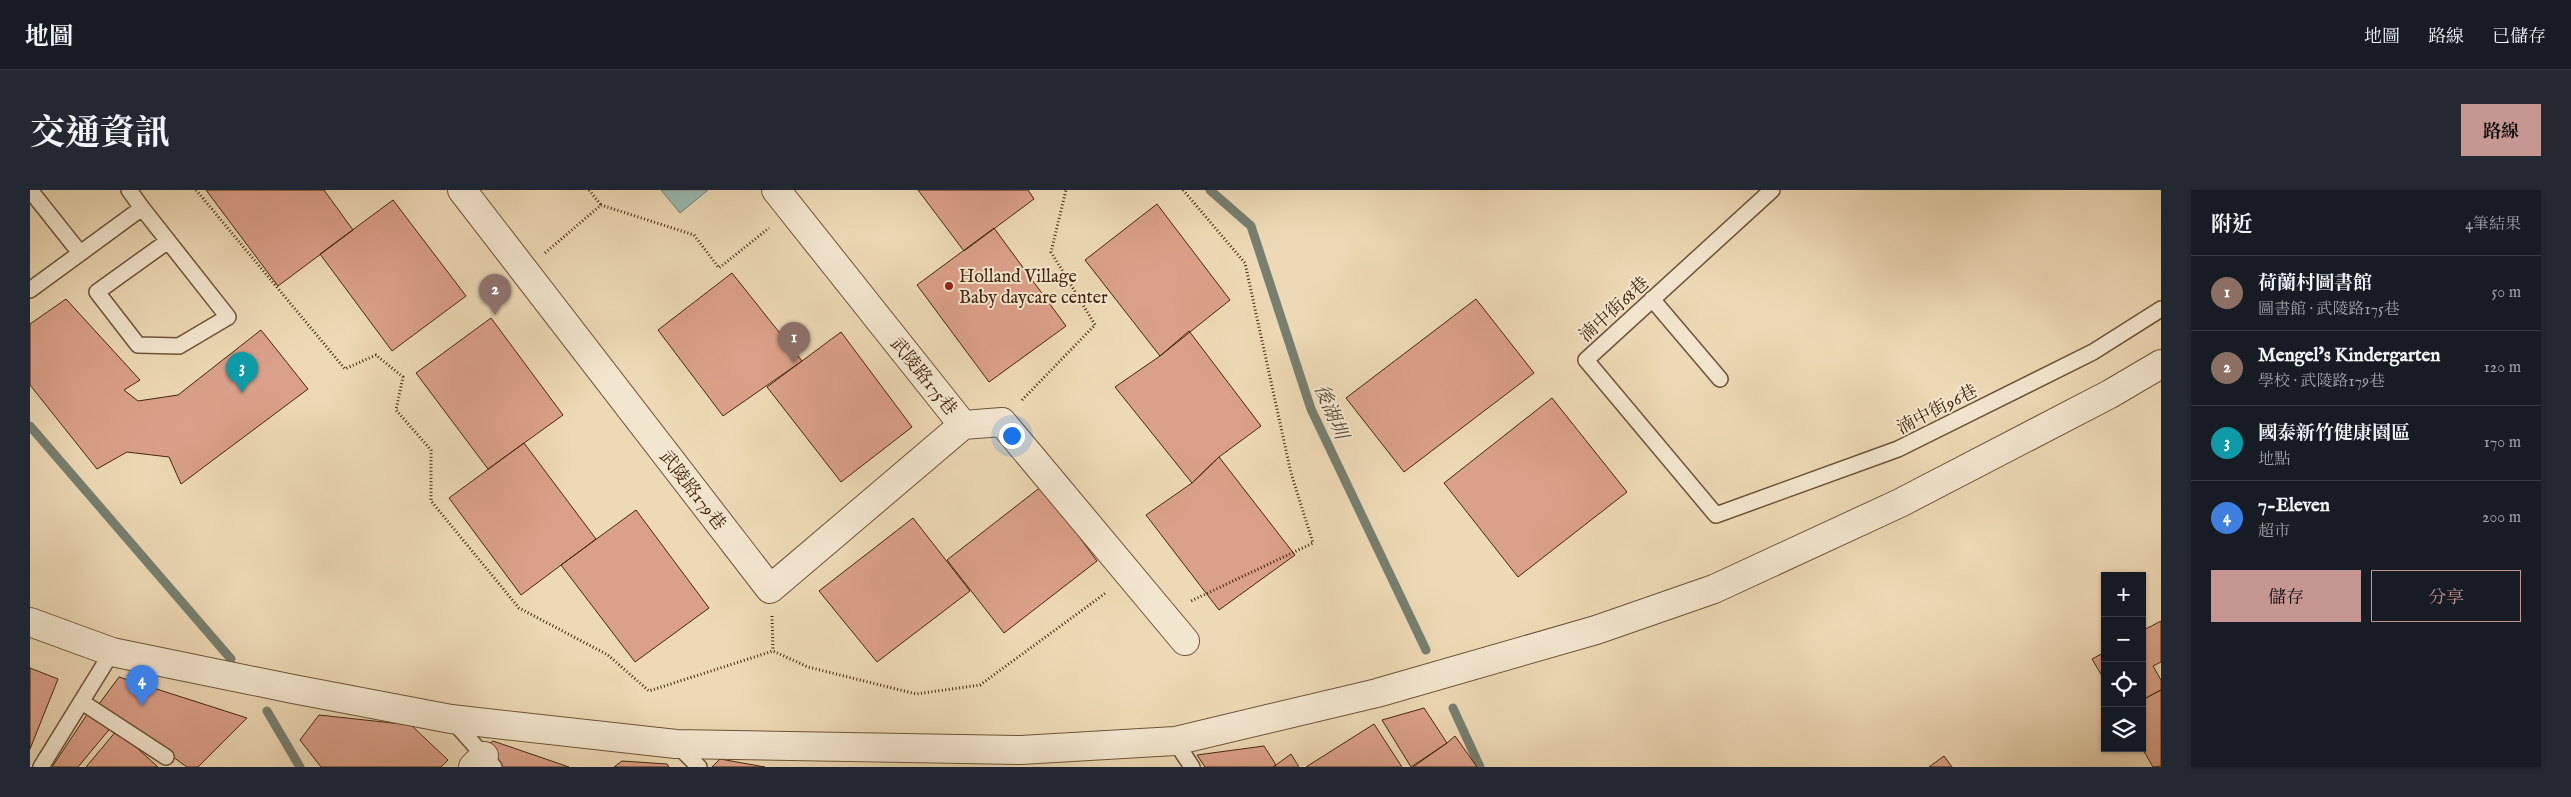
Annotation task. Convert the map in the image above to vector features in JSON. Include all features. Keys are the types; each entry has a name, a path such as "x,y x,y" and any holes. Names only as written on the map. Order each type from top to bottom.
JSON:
{"street":[{"name":"武陵路179巷","path":"462,190 770,589 963,425"},
{"name":"武陵路175巷","path":"784,200 963,425 1002,422"},
{"path":"30,622 112,652 451,719 676,744 946,758 1025,756 1175,741 1377,693 1596,630 1714,588 1900,503 2110,394 2161,364"},
{"path":"1002,422 1185,641"}],"lane":[{"path":"30,190 80,253"},
{"path":"129,190 228,317 179,346 138,345 97,292 168,241"},
{"name":"湳中街68巷","path":"1716,515 1586,360 1772,190"},
{"path":"30,290 142,208"},
{"path":"1652,299 1720,379"},
{"name":"湳中街96巷","path":"1716,515 1898,450 2092,352 2161,309"},
{"path":"40,767 112,652"},
{"path":"82,702 166,757"},
{"path":"451,719 484,763"},
{"path":"1175,741 1192,767"},
{"path":"676,744 699,767"}],"path":[{"path":"196,190 345,369 376,355 403,377 396,410 431,450 431,501 518,608 608,655 649,691 773,651 808,667 916,694 980,685 1130,575"},
{"path":"589,190 601,205 694,235 719,268 784,200"},
{"path":"1002,422 1095,325 1051,252 1066,190"},
{"path":"1162,615 1313,543 1291,473 1245,263 1182,190"},
{"path":"524,271 601,205"}],"water":[{"path":"661,190 708,190 680,213"}],"building":[{"path":"206,190 324,190 353,230 278,286"},
{"path":"918,190 1028,190 1034,199 964,251"},
{"path":"393,200 466,296 392,351 320,254"},
{"path":"1157,204 1230,300 1160,356 1085,260"},
{"path":"994,228 1066,326 989,382 917,285"},
{"path":"732,273 802,361 723,416 658,330"},
{"path":"66,299 140,380 124,390 138,401 178,395 261,330 308,389 181,484 169,457 127,452 97,469 30,385 30,324"},
{"path":"1476,299 1534,373 1404,472 1346,398"},
{"path":"491,318 563,415 488,469 416,373"},
{"path":"1189,331 1261,426 1219,457 1192,483 1115,387 1160,356"},
{"path":"841,332 912,427 841,482 767,387"},
{"path":"1552,398 1627,492 1518,577 1444,483"},
{"path":"524,443 596,539 521,595 449,498"},
{"path":"1219,457 1295,555 1219,610 1146,515 1192,483"},
{"path":"1042,486 1097,561 1004,633 947,560"},
{"path":"636,510 709,608 635,662 561,565"},
{"path":"913,518 970,591 877,662 819,591"},
{"path":"2161,621 2161,662 2153,666 2161,680 2161,690 2146,698 2146,662 2146,629"},
{"path":"2101,654 2101,674 2092,659"},
{"path":"30,668 58,679 30,749"},
{"path":"119,677 247,718 198,767 187,767 99,704"},
{"path":"2161,690 2161,766 2153,767 2144,752 2146,752 2146,698"},
{"path":"1424,708 1447,743 1411,767 1382,720"},
{"path":"90,710 112,726 78,767 52,767"},
{"path":"319,715 411,725 448,760 441,767 321,767 300,740"},
{"path":"1374,724 1402,767 1306,767"},
{"path":"117,730 158,767 86,767"},
{"path":"1455,736 1477,767 1413,767 1447,743"},
{"path":"493,741 569,767 503,767 486,747"},
{"path":"1264,746 1276,765 1273,767 1205,767 1197,755"},
{"path":"1291,754 1299,767 1273,767 1276,765"},
{"path":"1944,756 1952,767 1929,767"},
{"path":"720,759 765,767 712,767"},
{"path":"622,761 667,764 669,767 614,767"}],"waterway":[{"name":"後湖圳","path":"1210,190 1251,226 1311,409 1426,650"},
{"path":"30,426 231,659"},
{"name":"後湖圳","path":"1453,708 1480,767"},
{"path":"267,711 300,767"}],"place":[{"name":"Holland Village Baby daycare center","path":"949,286"},
{"name":"Mengel's Kindergarten","path":"495,315"},
{"name":"荷蘭村圖書館","path":"794,363"},
{"name":"國泰新竹健康園區","path":"242,393"},
{"name":"7-Eleven","path":"142,706"}]}
